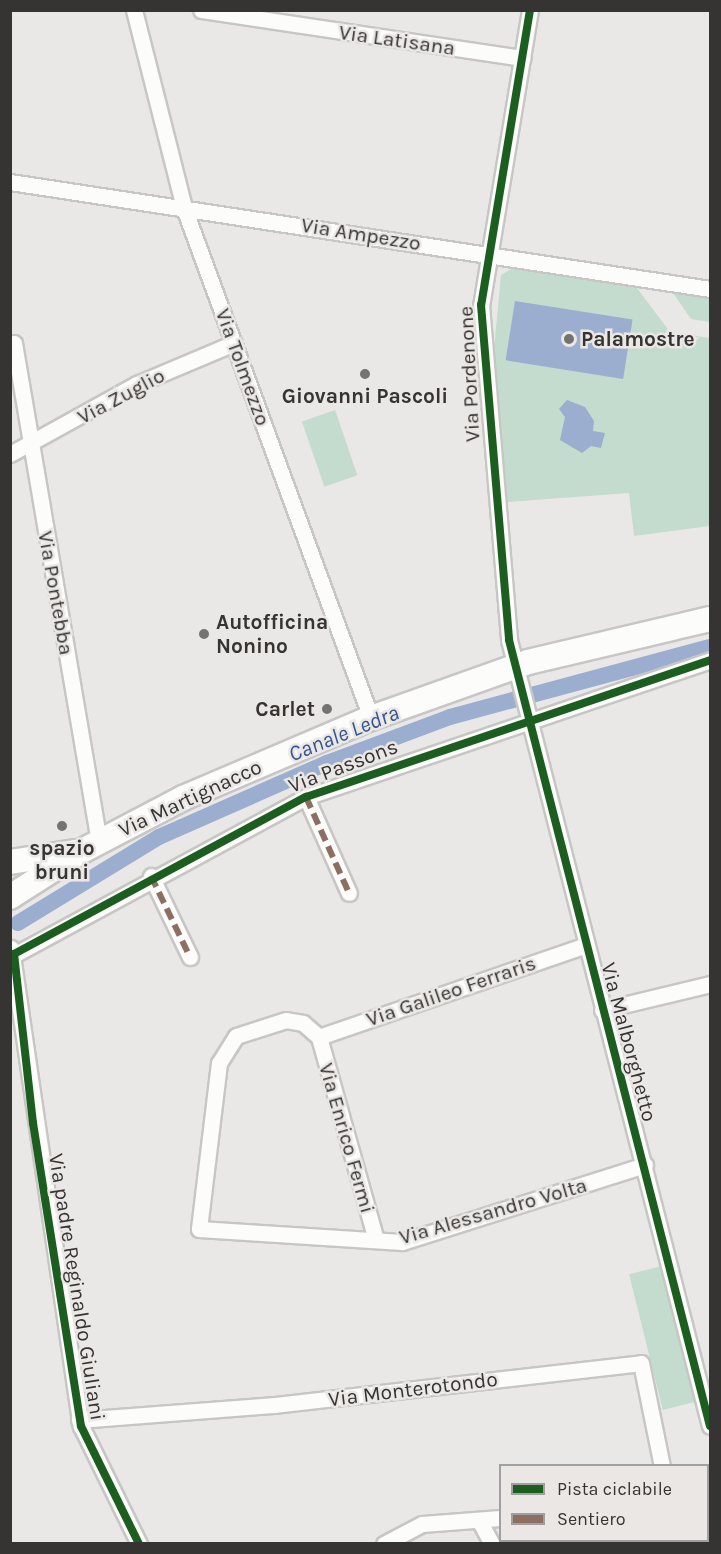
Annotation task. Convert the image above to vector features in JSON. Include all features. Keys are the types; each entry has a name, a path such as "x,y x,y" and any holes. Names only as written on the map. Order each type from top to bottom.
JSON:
{"main road":[{"name":"Via Martignacco","path":"10,897 90,847 183,798 371,718 711,619"},
{"name":"Via Martignacco","path":"11,862 90,847"}],"street":[{"name":"Via Tolmezzo","path":"134,10 184,208 371,718"},
{"name":"Via Latisana","path":"201,10 522,58"},
{"name":"Via Pordenone","path":"517,674 481,336 490,254 530,10"},
{"name":"Via Ampezzo","path":"10,182 711,289"},
{"name":"Via Pontebba","path":"14,343 32,446 90,847"},
{"name":"Via Zuglio","path":"10,454 32,446 137,384 234,343"},
{"name":"Via Passons","path":"12,952 151,876 306,797 527,712 711,660"},
{"name":"Via Malborghetto","path":"517,674 584,946 645,1165 711,1426"},
{"name":"Via Passons","path":"306,797 349,893"},
{"path":"151,876 190,957"},
{"name":"Via Galileo Ferraris","path":"319,1037 584,946"},
{"name":"Via padre Reginaldo Giuliani","path":"12,952 15,1017 80,1420 88,1446 139,1544"},
{"path":"602,1010 711,984"},
{"name":"Via Alessandro Volta","path":"319,1037 303,1023 286,1020 236,1036 222,1050 199,1229 402,1242 645,1165"},
{"name":"Via Enrico Fermi","path":"319,1037 376,1240"},
{"name":"Via Monterotondo","path":"80,1420 274,1405 641,1363 662,1464"},
{"path":"384,1544 422,1524 499,1518"},
{"path":"479,1520 492,1544"}],"green space":[{"path":"515,267 637,288 670,332 710,338 710,526 634,536 629,493 507,502 492,370 501,275"},
{"path":"673,293 710,299 710,322 691,319"},
{"path":"335,410 357,475 324,487 302,421"},
{"path":"662,1266 696,1402 663,1410 629,1274"}],"water":[{"name":"Palamostre","path":"515,301 633,320 623,379 506,360"},
{"path":"567,400 585,407 594,421 593,431 605,433 601,448 591,446 582,453 560,440 565,417 559,409"}],"waterway":[{"name":"Canale Ledra","path":"18,923 159,837 327,763 450,717 710,647"}],"marked path":[{"path":"306,797 349,893"},
{"path":"151,876 190,957"}],"cycle path":[{"path":"530,10 481,305 509,640 710,1426"},
{"path":"139,1544 81,1426 33,1123 14,954 306,797 710,660"}],"place":[{"name":"Palamostre","path":"569,339"},
{"name":"Giovanni Pascoli","path":"365,374"},
{"name":"Autofficina Nonino","path":"204,634"},
{"name":"Carlet","path":"327,709"},
{"name":"spazio bruni","path":"62,826"}]}
